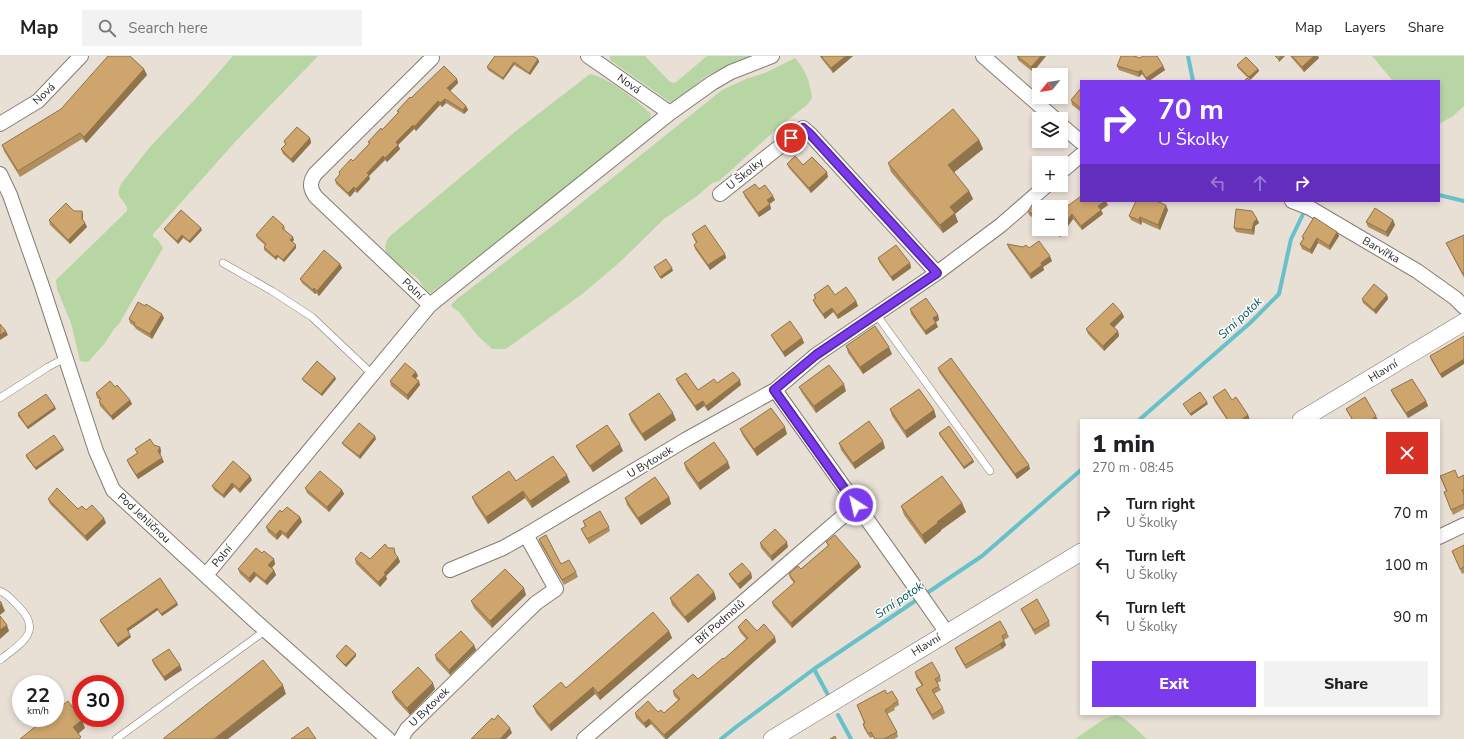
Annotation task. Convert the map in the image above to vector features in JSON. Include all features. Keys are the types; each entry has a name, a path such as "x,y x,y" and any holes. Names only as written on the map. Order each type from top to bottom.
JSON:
{"street":[{"name":"Nová","path":"0,124 38,102 81,56"},
{"name":"Nová","path":"588,56 670,113"},
{"path":"430,305 670,113 712,83 731,72 772,56"},
{"path":"983,56 1047,112"},
{"name":"Polní","path":"206,575 430,305 316,197 311,191 310,184 314,174 432,58"},
{"name":"U Školky","path":"720,194 803,128 937,273"},
{"path":"1068,130 1080,141"},
{"path":"1068,166 1080,156"},
{"name":"Pod Jehličnou","path":"0,174 10,195 42,286 96,451 113,490 381,737"},
{"path":"947,633 774,390 816,355 937,273 1001,225 1039,192"},
{"name":"Barvířka","path":"1300,204 1417,271 1456,298 1464,307"},
{"name":"Hlavní","path":"1303,419 1464,322"},
{"name":"U Bytovek","path":"450,570 503,548 526,536 687,439 774,390"},
{"name":"Bří Podmolů","path":"584,739 856,505"},
{"path":"1440,537 1464,525"},
{"name":"U Bytovek","path":"401,739 407,728 536,603 556,589 526,536"},
{"name":"Hlavní","path":"781,736 1080,553"}],"lane":[{"path":"223,263 272,291 312,317 373,375"},
{"path":"876,314 990,471"},
{"path":"0,398 48,367 65,358"},
{"path":"0,591 6,594 25,613 30,623 30,634 23,642 0,660"},
{"path":"116,739 266,630"}],"green space":[{"path":"233,56 318,56 235,142 153,234 153,237 158,240 163,248 119,324 89,361 80,361 71,323 57,289 56,280 127,211 127,207 119,194 121,184 149,148"},
{"path":"610,56 645,56 670,82 675,83 707,56 755,56 708,75 685,94 670,102 610,60"},
{"path":"1372,56 1464,56 1464,106 1453,116 1440,123 1440,80 1392,80"},
{"path":"795,58 805,72 810,87 812,98 807,105 779,127 719,181 712,183 697,196 664,219 620,262 581,295 506,349 492,349 478,336 459,312 452,307 451,305 457,299 560,220 722,90 746,79 765,73"},
{"path":"590,74 605,80 631,96 651,114 650,119 536,212 431,293 426,290 417,278 388,256 386,244 389,237 516,131"},
{"path":"1116,715 1125,719 1147,739 1075,739 1104,719"}],"building":[{"path":"108,56 130,56 144,69 84,137 80,133 18,171 2,145 61,109"},
{"path":"495,56 533,56 538,59 529,73 514,62 503,78 487,67"},
{"path":"821,56 846,56 831,68"},
{"path":"1017,56 1041,56 1031,67"},
{"path":"1121,56 1134,56 1140,58 1143,56 1157,56 1163,66 1146,78 1141,70 1138,72 1117,66"},
{"path":"1275,56 1282,56 1278,59"},
{"path":"1292,56 1314,56 1302,67"},
{"path":"1246,57 1258,69 1249,77 1237,65"},
{"path":"444,66 457,79 447,88 466,106 463,110 445,99 440,103 438,101 414,127 413,125 396,142 398,145 385,158 383,156 367,173 369,175 356,189 354,187 348,193 335,180 340,174 339,172 351,159 353,161 370,143 368,142 381,128 382,130 399,112 397,111 410,97 411,98"},
{"path":"1080,89 1080,108 1071,100"},
{"path":"953,109 979,140 948,165 969,191 950,207 955,213 940,225 888,163"},
{"path":"297,127 310,138 291,159 281,149 286,144 284,141"},
{"path":"795,156 803,165 812,157 827,172 809,188 787,164"},
{"path":"755,184 759,189 765,185 773,196 767,200 770,204 758,213 743,192"},
{"path":"1080,197 1080,202 1104,202 1098,206 1101,210 1081,226 1072,214 1068,219 1068,206"},
{"path":"1136,202 1158,202 1166,205 1158,225 1140,217 1139,220 1129,216"},
{"path":"66,203 74,211 82,211 82,219 85,223 68,240 49,220"},
{"path":"1032,205 1032,214 1028,211"},
{"path":"1375,208 1393,220 1386,232 1366,222"},
{"path":"1236,209 1252,211 1257,219 1254,222 1252,230 1234,228"},
{"path":"181,210 201,228 189,241 182,235 177,241 164,229"},
{"path":"273,216 284,226 282,228 293,237 290,240 296,245 283,260 277,255 275,257 264,247 266,244 256,235"},
{"path":"1314,217 1337,232 1329,246 1317,238 1310,250 1300,244 1304,238 1302,237"},
{"path":"705,225 725,254 708,265 694,245 697,242 692,234"},
{"path":"1464,235 1464,273 1463,274 1446,243"},
{"path":"1039,241 1050,256 1041,263 1042,265 1030,274 1007,244 1023,247 1026,245 1029,248"},
{"path":"896,245 910,263 891,277 878,258"},
{"path":"324,250 340,264 317,291 314,288 313,290 300,279"},
{"path":"666,259 672,268 660,277 654,267"},
{"path":"1374,284 1387,295 1374,310 1362,299"},
{"path":"828,285 835,295 846,287 856,301 837,315 832,308 823,314 813,300 816,298 814,295"},
{"path":"926,298 938,315 933,318 936,323 925,331 910,309"},
{"path":"138,302 145,306 146,304 162,314 150,334 134,325 135,323 129,319"},
{"path":"1113,303 1122,313 1110,324 1118,331 1103,346 1086,329"},
{"path":"790,321 802,338 783,352 771,335"},
{"path":"0,324 6,331 0,335"},
{"path":"875,326 889,347 860,367 846,346"},
{"path":"1464,336 1464,359 1440,374 1430,356"},
{"path":"951,358 1029,465 1015,474 938,368"},
{"path":"317,361 335,377 321,394 302,379"},
{"path":"405,363 416,372 412,376 419,381 407,395 390,381"},
{"path":"829,365 844,384 814,406 799,387"},
{"path":"733,372 740,380 706,406 703,401 695,406 676,379 686,373 698,390 714,379 717,383"},
{"path":"1412,379 1426,401 1406,413 1391,390"},
{"path":"110,381 115,387 117,385 130,400 111,416 99,401 101,399 96,393"},
{"path":"919,389 934,410 905,431 890,409"},
{"path":"1225,389 1232,400 1236,397 1248,415 1242,419 1227,419 1213,397"},
{"path":"1200,392 1207,402 1190,414 1183,404"},
{"path":"659,393 673,413 642,434 629,414"},
{"path":"46,394 55,407 27,427 18,413"},
{"path":"1365,397 1376,416 1372,419 1352,419 1346,409"},
{"path":"771,408 785,427 754,449 740,429"},
{"path":"869,421 883,441 853,463 839,443"},
{"path":"359,423 375,436 359,456 342,443"},
{"path":"607,425 620,444 590,466 576,446"},
{"path":"949,426 973,460 964,467 939,433"},
{"path":"54,435 63,448 35,468 26,455"},
{"path":"150,439 154,445 160,447 158,451 162,458 136,475 127,460 138,453 135,449"},
{"path":"714,442 728,462 698,483 684,463"},
{"path":"553,456 567,475 530,501 523,491 486,517 472,497 509,471 516,481"},
{"path":"233,461 250,476 239,489 232,483 223,495 212,486"},
{"path":"1455,470 1458,478 1464,475 1464,489 1462,490 1464,495 1464,504 1451,510 1444,492 1447,491 1440,476"},
{"path":"320,471 342,490 327,507 305,488"},
{"path":"942,476 962,503 922,535 901,506"},
{"path":"655,477 669,497 638,518 625,498"},
{"path":"57,488 78,509 82,506 86,510 92,505 104,518 85,536 48,499"},
{"path":"287,507 300,517 286,534 280,530 276,535 266,527 280,510 282,512"},
{"path":"600,511 609,527 587,539 581,529 586,526 583,521"},
{"path":"775,529 787,542 771,556 760,543"},
{"path":"546,535 561,564 569,560 576,572 562,580 539,539"},
{"path":"835,535 859,563 791,623 772,602 795,582 789,574 798,566 801,569 829,545 826,542"},
{"path":"385,544 388,548 394,548 395,554 398,557 384,573 386,574 378,582 355,559 361,552 370,559"},
{"path":"1464,545 1464,567 1460,569 1452,551"},
{"path":"256,548 262,553 264,551 274,559 268,565 274,570 265,581 254,572 249,578 238,569"},
{"path":"742,563 751,573 738,584 729,574"},
{"path":"505,569 524,588 490,621 471,601"},
{"path":"698,574 714,592 685,617 670,598"},
{"path":"160,578 177,603 161,614 157,608 127,629 130,635 117,644 100,620"},
{"path":"1037,599 1049,621 1034,630 1021,609"},
{"path":"653,612 669,631 598,693 593,687 549,725 533,706 561,682 566,688"},
{"path":"0,616 7,625 0,630"},
{"path":"746,619 757,631 764,624 775,637 664,735 649,719 644,723 635,713 648,701 658,712 661,710 664,713 680,699 673,691 693,674 698,679 748,638 738,627"},
{"path":"1000,621 1007,633 1002,636 1004,641 965,665 955,648"},
{"path":"461,631 474,645 449,670 435,655"},
{"path":"346,645 356,654 345,665 336,656"},
{"path":"169,649 180,665 164,677 152,660"},
{"path":"263,660 283,685 214,739 164,739 164,738"},
{"path":"932,662 940,676 935,679 939,686 932,690 943,708 932,715 916,689 923,685 915,672"},
{"path":"418,667 433,683 407,708 392,692"},
{"path":"885,690 887,694 892,691 898,701 885,710 897,732 884,739 875,739 871,732 868,734 857,705"},
{"path":"68,701 72,706 72,727 81,737 79,739 20,739 35,727 64,727 64,704"},
{"path":"498,715 510,728 500,739 471,739 492,718 494,720"},
{"path":"308,727 316,739 291,739"}],"waterway":[{"path":"1188,56 1193,80"},
{"name":"Srní potok","path":"1440,195 1464,201"},
{"name":"Srní potok","path":"1140,419 1250,323 1279,294 1291,239 1305,210"},
{"name":"Srní potok","path":"721,739 814,669 982,556 1080,471"},
{"path":"814,669 828,695"},
{"path":"838,715 851,739"}],"route":[{"path":"791,138 803,128 810,134 937,273 816,355 774,390 856,505"}]}
